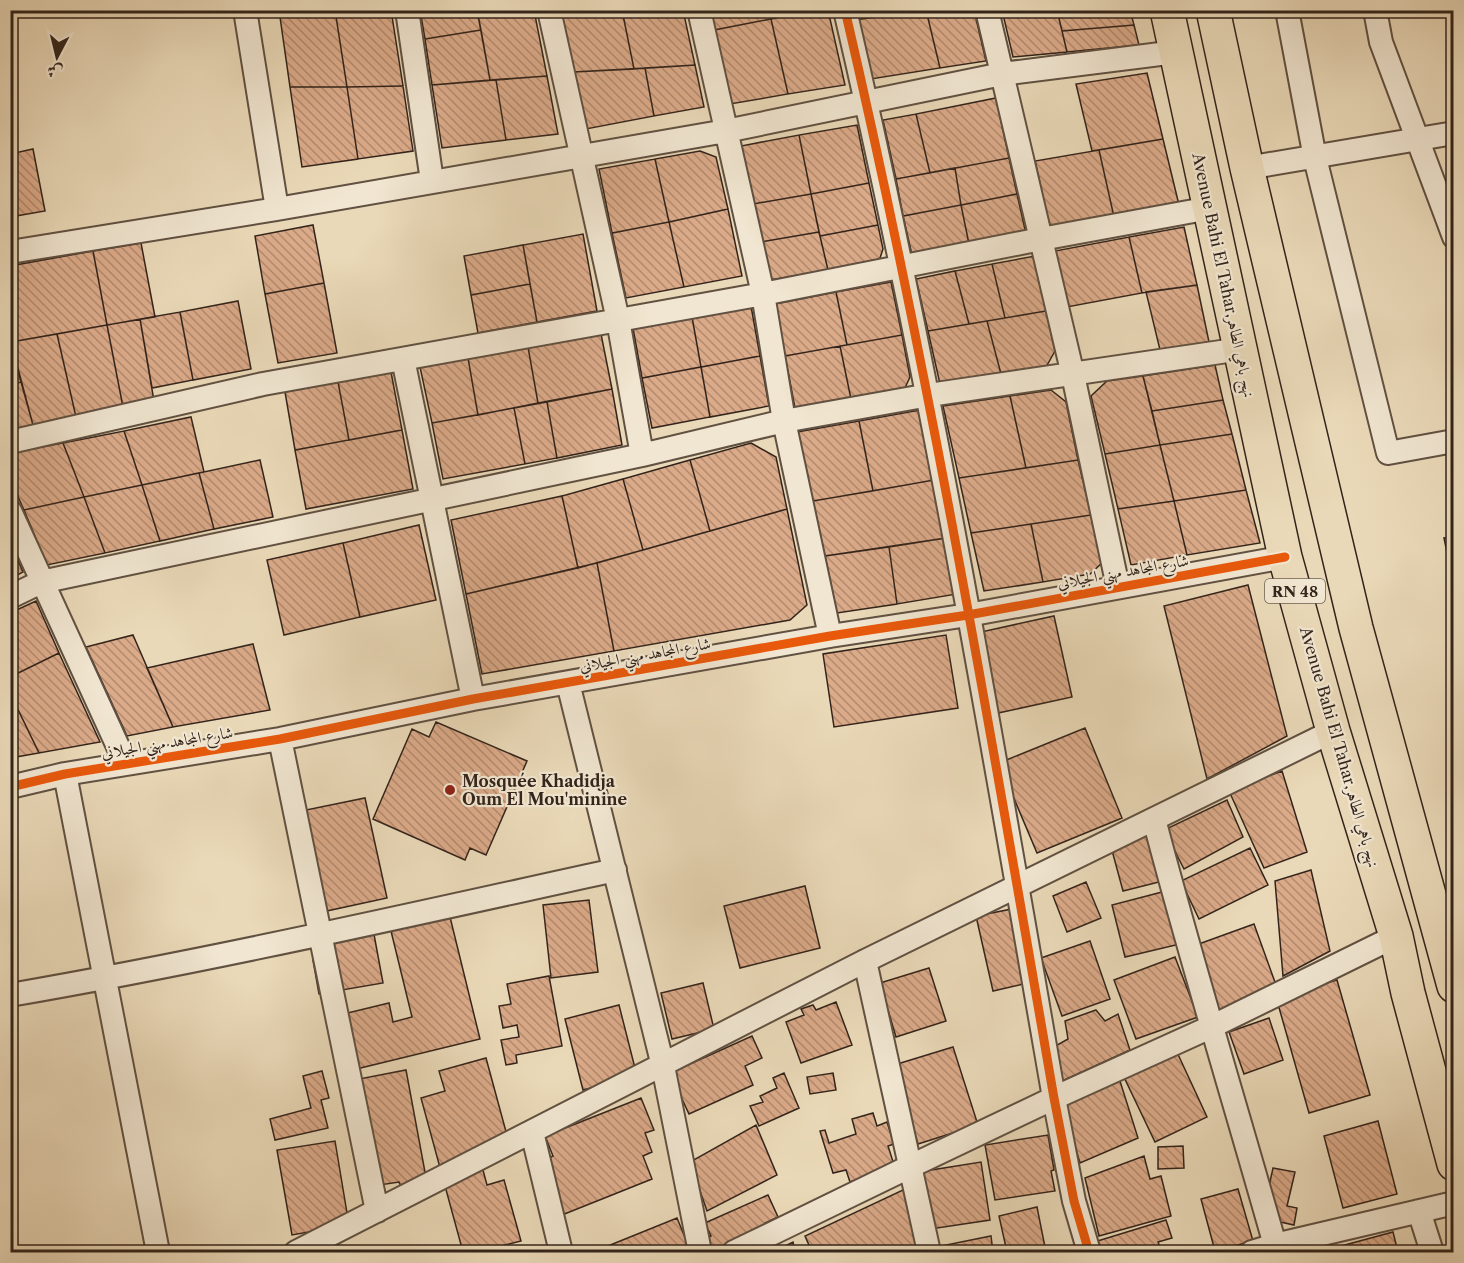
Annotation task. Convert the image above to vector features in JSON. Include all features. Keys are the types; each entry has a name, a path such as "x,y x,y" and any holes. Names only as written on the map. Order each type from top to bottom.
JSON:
{"main road":[{"name":"Avenue Bahi El Tahar,نهج باهي الطاهر","path":"1167,10 1285,557 1333,731 1396,936 1408,993 1454,1164"},
{"name":"RN 48","path":"1213,10 1247,168 1356,628 1454,986"}],"street":[{"path":"245,10 277,209"},
{"path":"407,10 432,181"},
{"path":"549,10 618,320 642,455"},
{"path":"699,10 763,294 784,421 830,636"},
{"path":"845,10 928,395 1054,1098 1074,1201 1089,1252"},
{"path":"987,10 1073,375 1118,587"},
{"path":"1287,10 1315,158 1388,453 1454,441"},
{"path":"1375,10 1381,42 1454,237"},
{"path":"10,252 277,209 726,131 1002,74 1176,52"},
{"path":"1247,168 1454,134"},
{"path":"10,442 263,384 763,294 902,268 1041,238 1210,208"},
{"path":"10,597 41,582 642,455 784,421 928,395 1241,349"},
{"path":"403,359 473,699"},
{"path":"10,511 126,764"},
{"name":"شارع المجاهد مهني الجيلاني","path":"10,787 65,774 280,740 473,699 830,636 968,615 1285,557"},
{"path":"568,683 663,1066 700,1252"},
{"path":"296,1252 865,961 1333,731"},
{"path":"280,740 377,1211"},
{"path":"65,774 158,1252"},
{"path":"1154,819 1182,924 1213,1026 1264,1250 1454,1203"},
{"path":"10,995 105,979 320,935 615,870"},
{"path":"734,1252 1054,1098 1213,1026 1396,936"},
{"path":"865,961 928,1252"},
{"path":"532,1132 561,1252"},
{"path":"1419,1211 1432,1252"}],"building":[{"path":"279,10 335,10 347,87 290,87"},
{"path":"335,10 391,10 403,86 347,87"},
{"path":"420,10 477,10 481,30 425,39"},
{"path":"477,10 534,10 547,76 490,80"},
{"path":"622,10 683,10 695,65 634,69"},
{"path":"622,10 634,69 574,72 560,11"},
{"path":"710,10 769,10 771,19 714,30"},
{"path":"769,10 819,10 771,19"},
{"path":"828,10 845,85 788,94 771,19"},
{"path":"854,10 914,10 914,11 856,20"},
{"path":"926,10 940,68 871,79 856,20"},
{"path":"926,10 974,10 986,61 940,68"},
{"path":"1002,10 1057,10 1067,52 1013,57"},
{"path":"1057,10 1130,10 1134,25 1062,31"},
{"path":"771,19 788,94 730,104 714,30"},
{"path":"1134,25 1139,45 1067,52 1062,31"},
{"path":"481,30 490,80 432,85 425,39"},
{"path":"695,65 704,107 654,116 645,68"},
{"path":"645,68 654,116 586,129 574,72"},
{"path":"1147,73 1163,139 1092,151 1076,84"},
{"path":"547,76 558,134 506,140 496,80"},
{"path":"496,80 506,140 442,148 432,85"},
{"path":"403,86 413,151 358,159 347,87"},
{"path":"290,87 347,87 358,159 302,167"},
{"path":"996,98 1009,158 930,173 916,114"},
{"path":"916,114 930,173 896,179 883,120"},
{"path":"857,125 869,183 811,194 799,135"},
{"path":"799,135 811,194 753,204 741,146"},
{"path":"1163,139 1179,205 1114,217 1099,150"},
{"path":"33,149 45,211 10,217 10,154"},
{"path":"1099,150 1114,217 1050,228 1035,161"},
{"path":"700,151 716,157 728,209 669,222 655,159"},
{"path":"1009,158 1017,194 961,205 955,168"},
{"path":"655,159 669,222 612,233 599,169"},
{"path":"955,168 961,205 903,216 896,179"},
{"path":"869,183 878,225 820,236 811,194"},
{"path":"811,194 819,232 761,242 753,204"},
{"path":"1017,194 1026,234 969,244 961,205"},
{"path":"961,205 969,244 912,255 903,216"},
{"path":"728,209 742,276 684,287 669,222"},
{"path":"669,222 684,287 626,298 612,233"},
{"path":"313,225 324,283 265,294 255,236"},
{"path":"878,225 883,249 879,261 828,270 820,236"},
{"path":"1184,227 1197,285 1142,293 1129,237"},
{"path":"819,232 828,270 770,280 761,242"},
{"path":"583,234 597,311 537,322 523,245"},
{"path":"1129,237 1142,293 1067,307 1055,251"},
{"path":"141,243 155,317 107,325 93,251"},
{"path":"523,245 530,284 471,295 464,256"},
{"path":"93,251 107,325 11,342 10,266"},
{"path":"1035,256 1046,311 1005,318 992,264"},
{"path":"992,264 1005,318 969,324 955,271"},
{"path":"955,271 969,324 928,331 916,279"},
{"path":"891,282 902,335 847,345 836,292"},
{"path":"324,283 337,353 278,363 265,294"},
{"path":"530,284 537,322 478,333 471,295"},
{"path":"1197,285 1209,342 1160,350 1146,292"},
{"path":"836,292 847,345 785,356 775,304"},
{"path":"238,301 251,369 193,380 180,312"},
{"path":"751,306 760,356 701,367 692,317"},
{"path":"1046,311 1055,351 1046,367 1001,374 987,321"},
{"path":"180,312 193,380 152,388 140,319"},
{"path":"692,317 701,367 642,378 633,328"},
{"path":"140,319 154,401 123,407 107,325"},
{"path":"987,321 1001,374 940,384 928,331"},
{"path":"107,325 123,407 76,417 57,334"},
{"path":"57,334 76,417 33,425 11,342"},
{"path":"601,334 612,389 538,403 528,347"},
{"path":"902,335 910,377 904,390 851,399 840,346"},
{"path":"10,342 21,382 10,385"},
{"path":"840,346 851,399 795,408 785,356"},
{"path":"528,347 538,403 478,415 468,358"},
{"path":"760,356 769,406 710,417 701,367"},
{"path":"468,358 478,415 432,423 420,367"},
{"path":"1215,365 1223,400 1152,411 1143,376"},
{"path":"701,367 710,417 652,428 642,378"},
{"path":"391,372 402,430 349,440 338,382"},
{"path":"1143,376 1160,445 1105,454 1091,396 1107,381"},
{"path":"21,382 33,425 10,430 10,385"},
{"path":"338,382 349,440 295,450 285,392"},
{"path":"612,389 622,445 557,458 547,402"},
{"path":"1051,390 1066,402 1078,460 1026,468 1010,396"},
{"path":"1010,396 1026,468 959,478 943,406"},
{"path":"1223,400 1232,434 1160,445 1152,411"},
{"path":"547,402 557,458 525,464 514,408"},
{"path":"514,408 525,464 443,479 432,423"},
{"path":"920,410 934,480 873,491 859,421"},
{"path":"191,417 204,472 142,485 124,431"},
{"path":"859,421 873,491 813,501 797,432"},
{"path":"402,430 413,489 306,509 295,450"},
{"path":"124,431 142,485 84,497 63,443"},
{"path":"1232,434 1246,490 1174,501 1160,445"},
{"path":"63,443 84,497 24,510 10,479 10,453"},
{"path":"751,443 776,457 787,509 710,531 690,460"},
{"path":"1160,445 1174,501 1118,509 1105,454"},
{"path":"260,460 273,517 214,529 199,473"},
{"path":"690,460 710,531 643,550 623,479"},
{"path":"1078,460 1091,515 971,533 959,478"},
{"path":"199,473 214,529 160,541 142,485"},
{"path":"623,479 643,550 578,568 562,496"},
{"path":"934,480 946,538 825,556 813,501"},
{"path":"142,485 160,541 105,553 84,497"},
{"path":"1246,490 1260,543 1187,555 1174,501"},
{"path":"562,496 578,568 466,594 451,520"},
{"path":"84,497 105,553 47,565 24,510"},
{"path":"1174,501 1187,555 1131,565 1118,509"},
{"path":"787,509 807,605 790,620 614,651 597,563"},
{"path":"1091,515 1102,563 1090,574 1043,582 1031,524"},
{"path":"1031,524 1043,582 984,591 971,533"},
{"path":"419,525 436,600 360,617 343,543"},
{"path":"1454,537 1454,587 1444,538"},
{"path":"946,538 957,594 897,604 889,547"},
{"path":"10,543 23,572 10,579"},
{"path":"343,543 360,617 284,635 267,560"},
{"path":"889,547 897,604 837,613 825,556"},
{"path":"597,563 614,651 482,674 466,594"},
{"path":"1248,585 1287,736 1207,779 1164,606"},
{"path":"36,601 59,653 10,677 10,613"},
{"path":"1054,616 1072,697 998,713 981,632"},
{"path":"133,635 173,727 127,736 86,647"},
{"path":"946,635 958,708 834,727 823,654"},
{"path":"253,644 270,710 173,727 147,668"},
{"path":"59,653 100,742 39,753 10,693 10,677"},
{"path":"10,693 39,753 10,758"},
{"name":"Mosquée Khadidja Oum El Mou'minine","path":"436,722 527,761 486,855 470,848 465,860 373,819 412,729 429,737"},
{"path":"1085,728 1122,818 1037,853 999,763"},
{"path":"1282,771 1307,852 1264,868 1229,791"},
{"path":"365,798 387,898 322,912 301,811"},
{"path":"1227,800 1243,837 1184,869 1164,830"},
{"path":"1151,833 1163,881 1123,891 1110,843"},
{"path":"1250,848 1268,885 1199,919 1181,881"},
{"path":"1311,870 1330,951 1283,976 1275,881"},
{"path":"1086,882 1101,918 1067,932 1053,896"},
{"path":"805,886 820,948 740,968 724,906"},
{"path":"1166,891 1180,944 1125,957 1112,905"},
{"path":"589,900 598,972 551,978 543,905"},
{"path":"1012,909 1028,983 993,991 976,916"},
{"path":"450,917 480,1039 352,1070 331,1017 389,1003 393,1022 412,1017 391,931"},
{"path":"1254,924 1276,985 1216,1017 1196,945"},
{"path":"373,929 383,983 319,994 313,960 335,956 332,936"},
{"path":"1090,941 1110,999 1062,1016 1041,958"},
{"path":"1175,957 1198,1017 1136,1039 1114,980"},
{"path":"929,968 946,1021 896,1037 880,983"},
{"path":"549,976 562,1046 516,1055 517,1063 506,1065 501,1040 519,1037 517,1025 503,1028 499,1006 511,1004 507,984"},
{"path":"1337,980 1370,1095 1309,1113 1276,997"},
{"path":"703,983 714,1029 672,1039 661,993"},
{"path":"836,1002 852,1045 801,1063 786,1022 804,1015 801,1009 813,1005 816,1010"},
{"path":"619,1005 637,1076 583,1090 565,1019"},
{"path":"1096,1010 1105,1021 1118,1014 1130,1050 1060,1082 1050,1049 1068,1039 1065,1021"},
{"path":"1269,1018 1283,1060 1244,1074 1229,1032"},
{"path":"752,1036 762,1058 745,1066 753,1085 689,1114 670,1073"},
{"path":"953,1047 978,1125 918,1144 894,1065"},
{"path":"1176,1050 1207,1117 1155,1142 1123,1075"},
{"path":"486,1058 508,1139 477,1148 487,1185 504,1180 521,1241 478,1252 463,1252 421,1098 445,1091 439,1071"},
{"path":"406,1070 427,1183 401,1187 399,1182 373,1186 359,1079"},
{"path":"322,1071 329,1098 321,1100 328,1128 275,1140 270,1119 311,1108 303,1076"},
{"path":"784,1073 799,1108 759,1126 750,1106 763,1102 760,1096 777,1088 773,1078"},
{"path":"833,1073 836,1090 810,1094 807,1077"},
{"path":"1119,1078 1138,1138 1080,1163 1063,1106"},
{"path":"641,1098 654,1130 645,1133 652,1152 643,1156 652,1179 552,1219 530,1166 553,1156 545,1136"},
{"path":"873,1113 877,1126 887,1122 894,1144 888,1146 896,1171 877,1173 850,1182 846,1170 833,1173 820,1131 825,1130 829,1143 856,1134 852,1119"},
{"path":"1378,1121 1397,1194 1343,1208 1324,1136"},
{"path":"756,1125 777,1175 707,1211 690,1162"},
{"path":"1048,1135 1055,1191 995,1200 985,1145"},
{"path":"335,1141 349,1225 292,1235 277,1150"},
{"path":"1183,1146 1184,1168 1158,1169 1158,1147"},
{"path":"1144,1156 1150,1179 1161,1176 1171,1216 1099,1236 1085,1178"},
{"path":"981,1162 990,1220 924,1230 919,1172"},
{"path":"1273,1168 1295,1172 1287,1206 1297,1208 1294,1225 1262,1218"},
{"path":"905,1189 922,1252 812,1252 805,1236"},
{"path":"1238,1189 1253,1241 1215,1251 1201,1199"},
{"path":"768,1195 778,1217 765,1223 769,1231 722,1252 710,1252 704,1240 711,1236 705,1223"},
{"path":"1037,1207 1046,1252 1007,1252 999,1216"},
{"path":"677,1218 691,1252 593,1252"},
{"path":"1166,1220 1172,1238 1158,1242 1162,1252 1094,1252 1091,1243"},
{"path":"1393,1232 1398,1252 1319,1252"},
{"path":"991,1236 993,1252 942,1252 941,1246"},
{"path":"793,1242 795,1252 775,1251"}],"cycle path":[{"path":"845,10 876,145 931,416 1054,1098 1074,1201 1089,1252"},
{"path":"10,787 65,774 280,739 473,699 830,636 968,615 1285,557"}],"place":[{"name":"Mosquée Khadidja Oum El Mou'minine","path":"450,790"}]}
